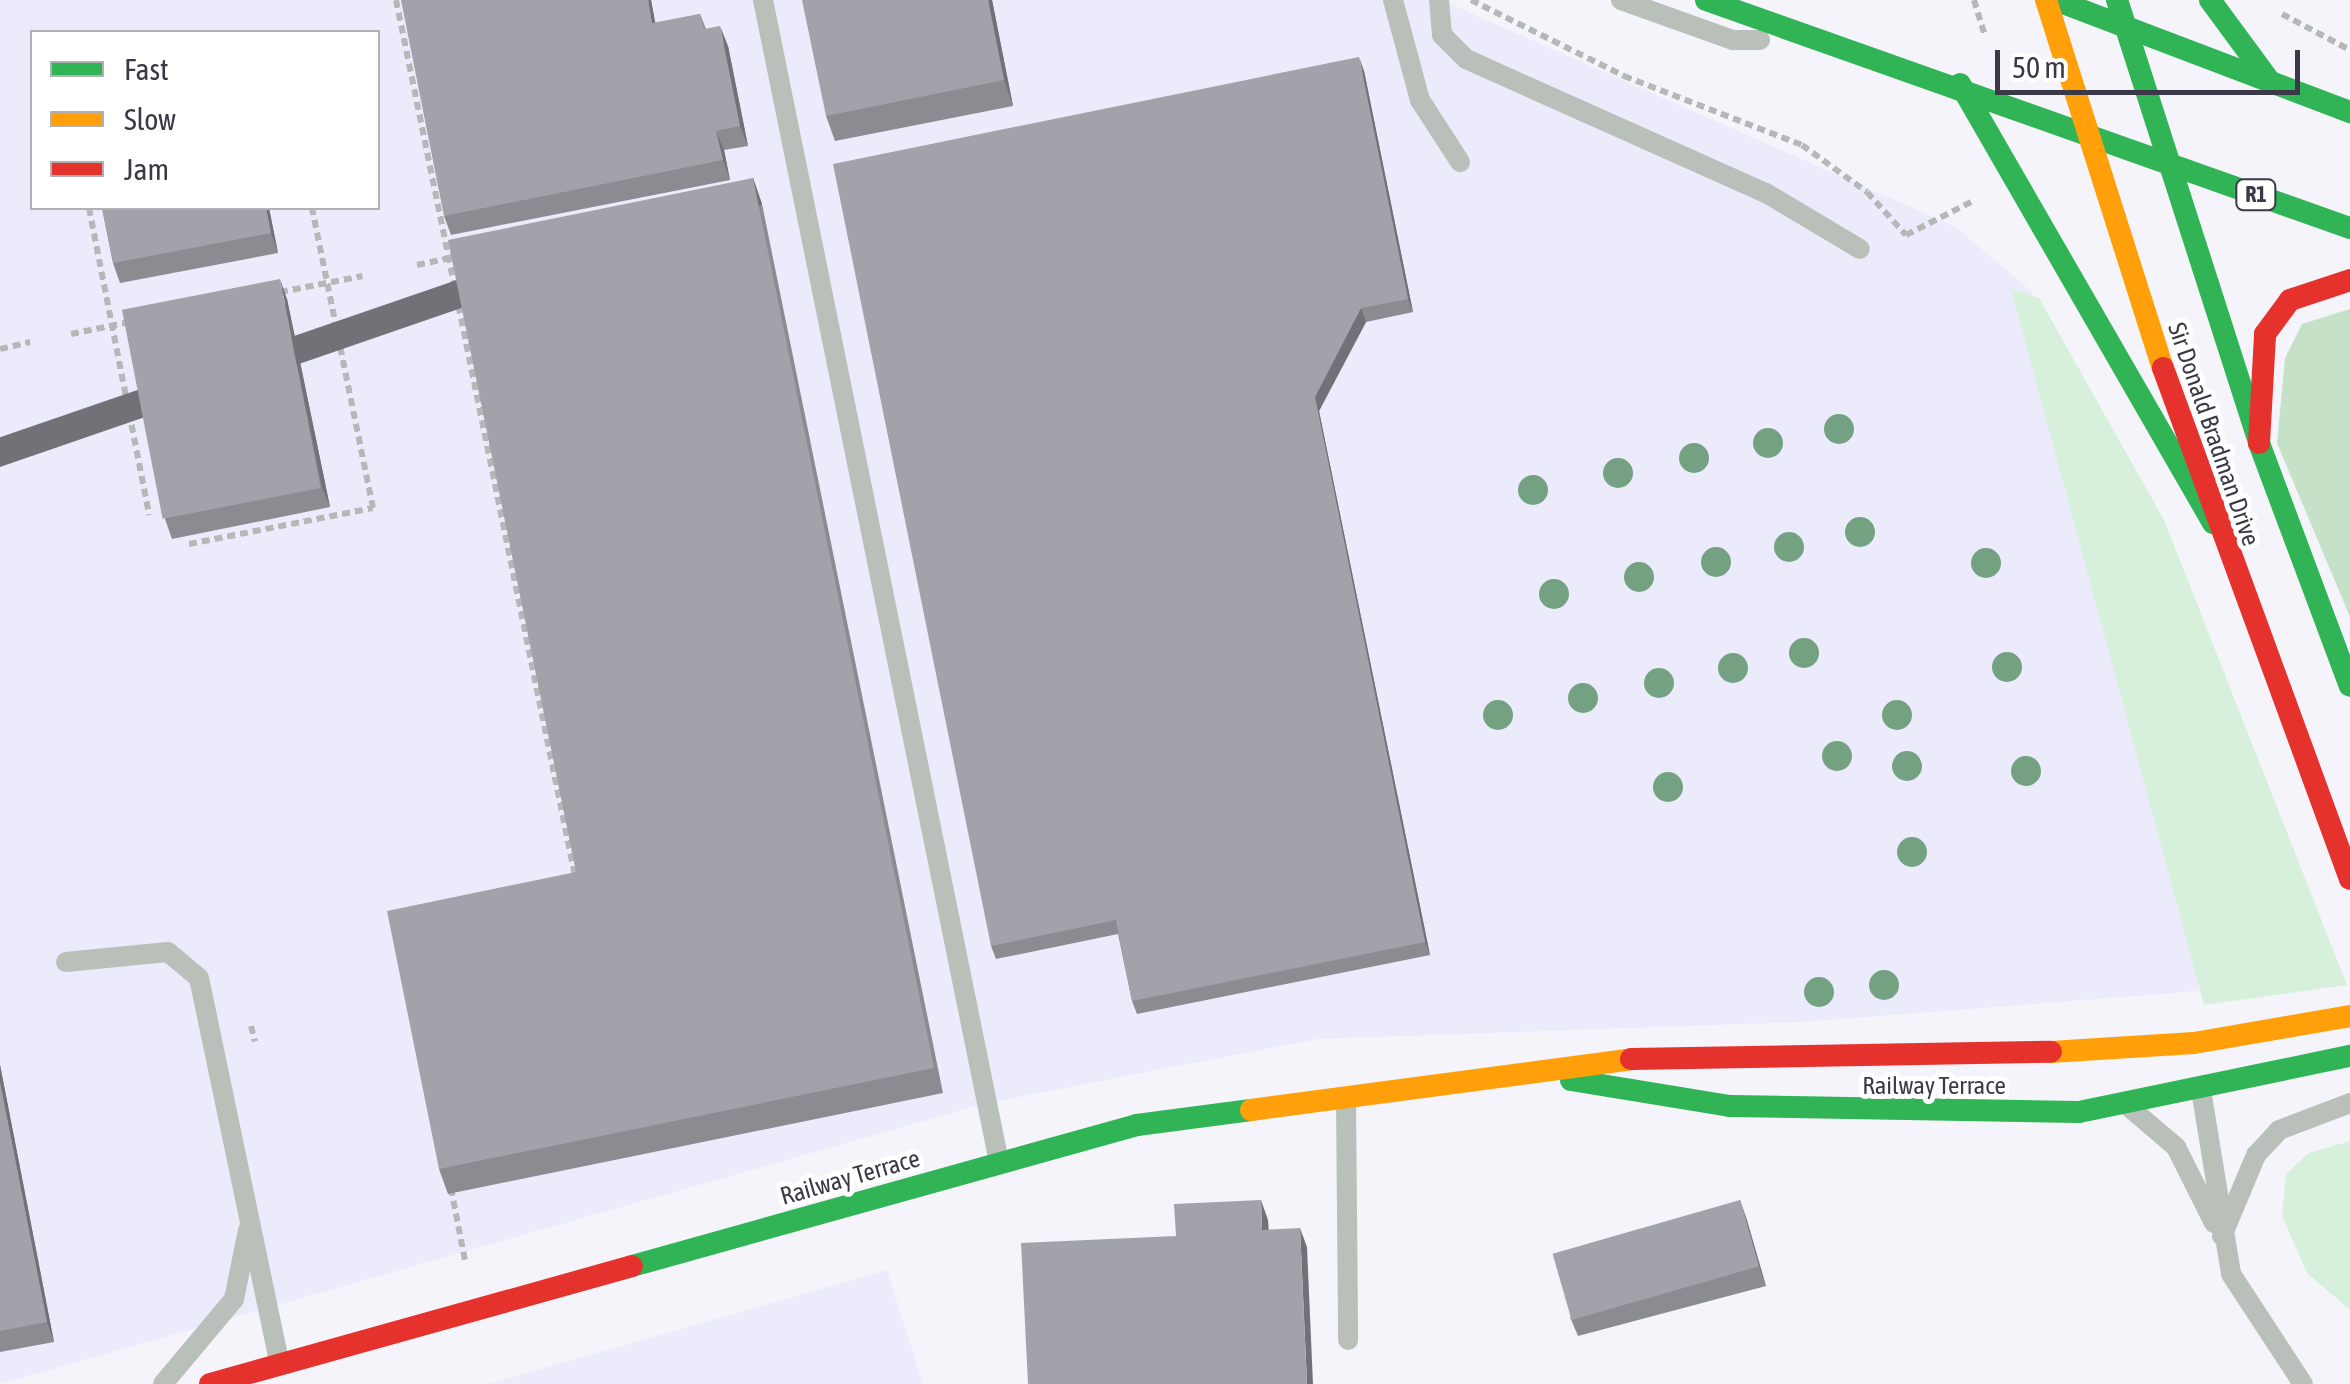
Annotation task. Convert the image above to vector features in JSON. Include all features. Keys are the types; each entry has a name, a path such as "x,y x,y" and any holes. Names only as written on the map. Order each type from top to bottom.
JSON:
{"main road":[{"name":"R1","path":"1706,0 2082,127 2350,228"},
{"name":"Sir Donald Bradman Drive","path":"2046,0 2082,127 2213,522 2350,878"},
{"path":"2055,0 2350,112"},
{"name":"Sir Donald Bradman Drive","path":"2117,0 2259,444 2350,686"},
{"path":"2210,0 2270,82"},
{"path":"1960,84 2213,522"},
{"path":"2259,444 2266,334 2290,300 2350,280"},
{"name":"Railway Terrace","path":"210,1384 1137,1125 1346,1090 1514,1068 1669,1054 2011,1055 2194,1043 2350,1016"},
{"name":"Railway Terrace","path":"1514,1068 1730,1106 1905,1116 2125,1104 2201,1091 2350,1056"}],"lane":[{"path":"763,0 999,1164"},
{"path":"1394,0 1420,100 1460,162"},
{"path":"1438,0 1442,34 1466,60 1766,193 1860,249"},
{"path":"1621,0 1733,40 1817,40"},
{"path":"66,962 168,952 200,978 279,1364"},
{"path":"2194,1043 2222,1238 2231,1274 2302,1384"},
{"path":"1346,1090 1348,1340"},
{"path":"2125,1104 2176,1147 2222,1238"},
{"path":"2222,1238 2256,1155 2279,1130 2350,1104"},
{"path":"164,1384 234,1299 250,1224"}],"path":[{"path":"396,0 579,892"},
{"path":"1471,0 1624,76 1802,145 1867,192 1906,236 1980,197"},
{"path":"1974,0 1985,35"},
{"path":"2267,0 2350,50"},
{"path":"89,210 149,515"},
{"path":"189,544 373,508 312,210"},
{"path":"418,265 469,254"},
{"path":"269,294 362,276"},
{"path":"71,334 151,318"},
{"path":"0,349 30,342"},
{"path":"251,1026 255,1042"},
{"path":"446,1165 465,1261"}],"shaded area":[{"path":"0,0 1441,0 1956,227 2031,291 2226,989 1802,1022 1317,1039 983,1104 0,1384"},
{"path":"887,1270 923,1384 488,1384"}],"green space":[{"path":"2011,289 2039,298 2164,520 2347,985 2204,1005"},
{"path":"2350,309 2350,617 2277,443 2285,358 2302,324"},
{"path":"2350,1141 2350,1310 2307,1273 2282,1216 2286,1174 2309,1153"}],"building":[{"path":"401,0 648,0 652,23 700,14 704,29 720,26 740,126 716,131 723,160 444,216"},
{"path":"802,0 988,0 1004,80 826,116"},
{"path":"1359,57 1408,299 1361,308 1315,397 1425,942 1132,1001 1116,920 991,946 833,164"},
{"path":"753,178 934,1068 439,1169 387,911 576,872 448,240"},
{"path":"102,210 266,210 271,233 113,263"},
{"path":"280,279 321,488 163,519 122,310"},
{"path":"0,1082 47,1322 0,1331"},
{"path":"1261,1200 1262,1230 1300,1228 1307,1384 1028,1384 1021,1243 1176,1236 1174,1204"},
{"path":"1740,1200 1759,1266 1572,1320 1553,1254"}],"traffic: fast":[{"path":"1706,0 2350,228"},
{"path":"2055,0 2350,112"},
{"path":"2117,0 2259,443 2350,686"},
{"path":"2210,0 2269,80"},
{"path":"1960,84 2213,523"},
{"path":"1571,1080 1730,1106 2079,1112 2350,1056"},
{"path":"632,1266 1137,1125 1251,1110"}],"traffic: slow":[{"path":"2046,0 2163,368"},
{"path":"2051,1052 2194,1043 2350,1016"},
{"path":"1251,1110 1631,1059"}],"traffic: jam":[{"path":"2259,443 2265,334 2290,300 2350,280"},
{"path":"2163,368 2350,879"},
{"path":"1631,1059 2051,1052"},
{"path":"210,1384 632,1266"}]}
